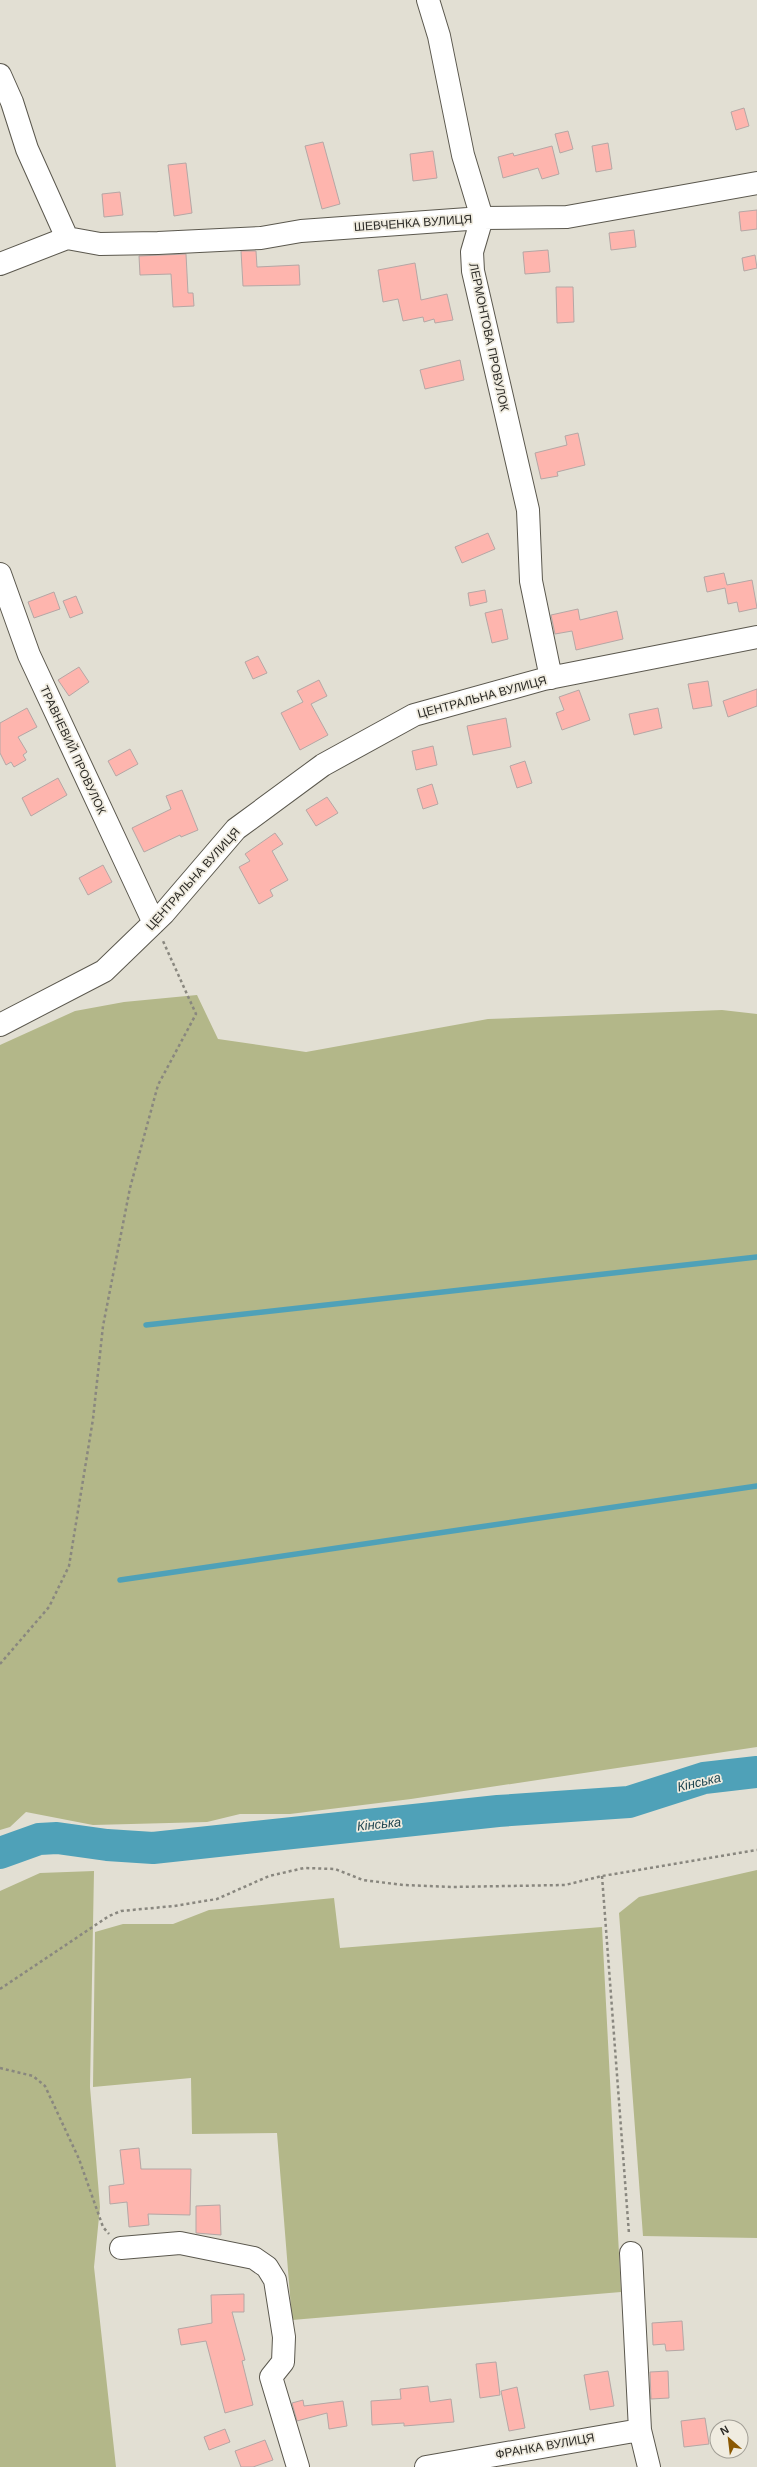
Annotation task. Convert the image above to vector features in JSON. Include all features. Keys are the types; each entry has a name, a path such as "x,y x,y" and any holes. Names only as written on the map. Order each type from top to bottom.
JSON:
{"street":[{"path":"428,0 439,36 463,154 482,218"},
{"path":"0,76 12,102 27,149 66,238 0,264"},
{"name":"ШЕВЧЕНКА ВУЛИЦЯ","path":"66,238 100,244 158,244 261,238 301,231 482,218 567,216 757,183"},
{"name":"ЛЕРМОНТОВА ПРОВУЛОК","path":"482,218 472,252 473,271 528,510 531,581 551,678"},
{"name":"ТРАВНЕВИЙ ПРОВУЛОК","path":"0,574 29,655 154,922"},
{"name":"ЦЕНТРАЛЬНА ВУЛИЦЯ","path":"0,1025 104,971 154,922 236,829 323,765 414,715 551,678 757,637"},
{"path":"121,2248 180,2243 218,2249 254,2258 267,2267 275,2280 284,2337 283,2362 271,2376 298,2467"},
{"path":"631,2253 640,2430 649,2467"},
{"name":"ФРАНКА ВУЛИЦЯ","path":"426,2467 640,2430"}],"path":[{"path":"0,1664 49,1607 69,1566 93,1419 103,1326 130,1188 158,1085 196,1014 154,922"},
{"path":"0,1989 108,1916 121,1911 217,1899 269,1876 304,1868 334,1869 370,1881 451,1887 565,1885 602,1876 757,1850"},
{"path":"602,1876 631,2253"},
{"path":"0,2068 32,2076 45,2086 79,2159 103,2227 121,2248"}],"green space":[{"path":"197,995 218,1039 306,1052 488,1019 722,1010 757,1014 757,1747 411,1799 290,1814 240,1814 207,1822 93,1825 26,1812 10,1827 0,1830 0,1045 75,1011 124,1002"},
{"path":"757,1870 757,2238 643,2236 619,1913 639,1897"},
{"path":"94,1871 90,2087 100,2207 94,2267 116,2467 0,2467 0,1891 40,1873"},
{"path":"334,1898 340,1948 602,1927 621,2292 292,2320 277,2133 192,2134 191,2078 93,2087 95,1932 123,1924 173,1924 209,1910"}],"building":[{"path":"744,108 749,126 736,130 731,112"},
{"path":"568,131 573,149 560,153 555,134"},
{"path":"323,142 340,204 322,209 305,146"},
{"path":"608,143 612,169 596,172 592,146"},
{"path":"552,146 559,174 542,179 538,168 503,178 498,157 513,153 514,156"},
{"path":"433,151 437,178 413,181 410,154"},
{"path":"186,163 192,213 174,216 168,165"},
{"path":"120,192 123,215 104,217 102,194"},
{"path":"757,210 757,229 741,231 739,212"},
{"path":"634,230 636,247 611,250 609,233"},
{"path":"548,250 550,272 525,274 523,252"},
{"path":"241,251 256,251 257,267 299,265 300,285 243,286"},
{"path":"186,254 188,293 193,293 194,306 173,307 171,274 140,275 139,256"},
{"path":"755,255 757,268 744,271 742,258"},
{"path":"415,263 421,300 447,294 453,320 435,323 434,319 424,322 423,317 403,321 398,299 383,302 378,270"},
{"path":"556,287 573,287 574,322 557,323"},
{"path":"460,360 464,380 425,389 420,370"},
{"path":"578,433 585,465 557,472 558,476 541,479 535,453 567,445 565,436"},
{"path":"488,533 495,549 462,563 455,547"},
{"path":"724,573 727,585 752,580 757,608 739,612 737,602 728,604 725,588 707,592 704,577"},
{"path":"485,590 487,602 470,606 468,593"},
{"path":"54,592 60,609 34,618 28,602"},
{"path":"76,596 83,613 70,618 63,601"},
{"path":"502,609 508,639 492,643 485,613"},
{"path":"578,609 580,620 617,611 623,639 576,650 572,631 555,634 551,615"},
{"path":"258,656 267,673 253,679 245,662"},
{"path":"79,667 89,682 69,696 58,680"},
{"path":"319,680 327,696 311,704 328,735 300,750 281,713 303,702 297,691"},
{"path":"708,681 712,706 693,709 688,684"},
{"path":"757,689 757,706 728,717 723,701"},
{"path":"579,690 590,720 562,730 556,713 564,710 559,697"},
{"path":"27,708 37,727 18,737 27,752 23,755 26,760 14,767 11,762 6,765 0,753 0,723"},
{"path":"658,708 662,728 634,735 629,714"},
{"path":"506,718 511,747 473,755 467,726"},
{"path":"433,746 437,765 416,770 412,751"},
{"path":"130,749 138,764 116,776 108,761"},
{"path":"525,761 532,783 517,788 510,766"},
{"path":"58,778 67,795 31,816 22,798"},
{"path":"432,784 438,804 423,809 417,789"},
{"path":"182,790 198,830 181,837 180,835 144,852 132,828 171,809 166,796"},
{"path":"327,797 338,813 316,826 306,810"},
{"path":"275,833 283,844 272,851 288,880 270,890 273,896 259,904 239,867 250,861 245,854"},
{"path":"103,865 112,882 88,895 79,878"},
{"path":"139,2148 141,2169 191,2169 190,2215 148,2214 149,2225 129,2227 127,2202 110,2204 109,2186 124,2184 120,2150"},
{"path":"220,2205 221,2235 196,2233 196,2206"},
{"path":"244,2294 244,2312 232,2312 245,2360 242,2361 253,2405 225,2413 206,2341 181,2345 178,2329 212,2323 211,2295"},
{"path":"682,2321 684,2350 666,2351 665,2344 653,2345 652,2323"},
{"path":"496,2362 500,2395 480,2398 476,2364"},
{"path":"608,2371 614,2406 590,2410 584,2375"},
{"path":"668,2371 669,2398 651,2399 650,2372"},
{"path":"428,2386 430,2402 451,2399 454,2422 404,2426 404,2423 372,2425 371,2401 401,2399 400,2389"},
{"path":"517,2387 525,2428 509,2431 501,2391"},
{"path":"303,2400 304,2406 343,2401 347,2426 329,2429 327,2413 297,2421 292,2403"},
{"path":"705,2418 709,2444 684,2447 681,2421"},
{"path":"225,2429 230,2442 209,2450 204,2437"},
{"path":"265,2440 273,2460 253,2467 241,2467 235,2451"}],"waterway":[{"path":"146,1325 757,1257"},
{"path":"120,1580 757,1486"},
{"name":"Кінська","path":"0,1853 39,1839 57,1838 107,1845 153,1848 498,1811 629,1802 704,1778 757,1772"}]}
